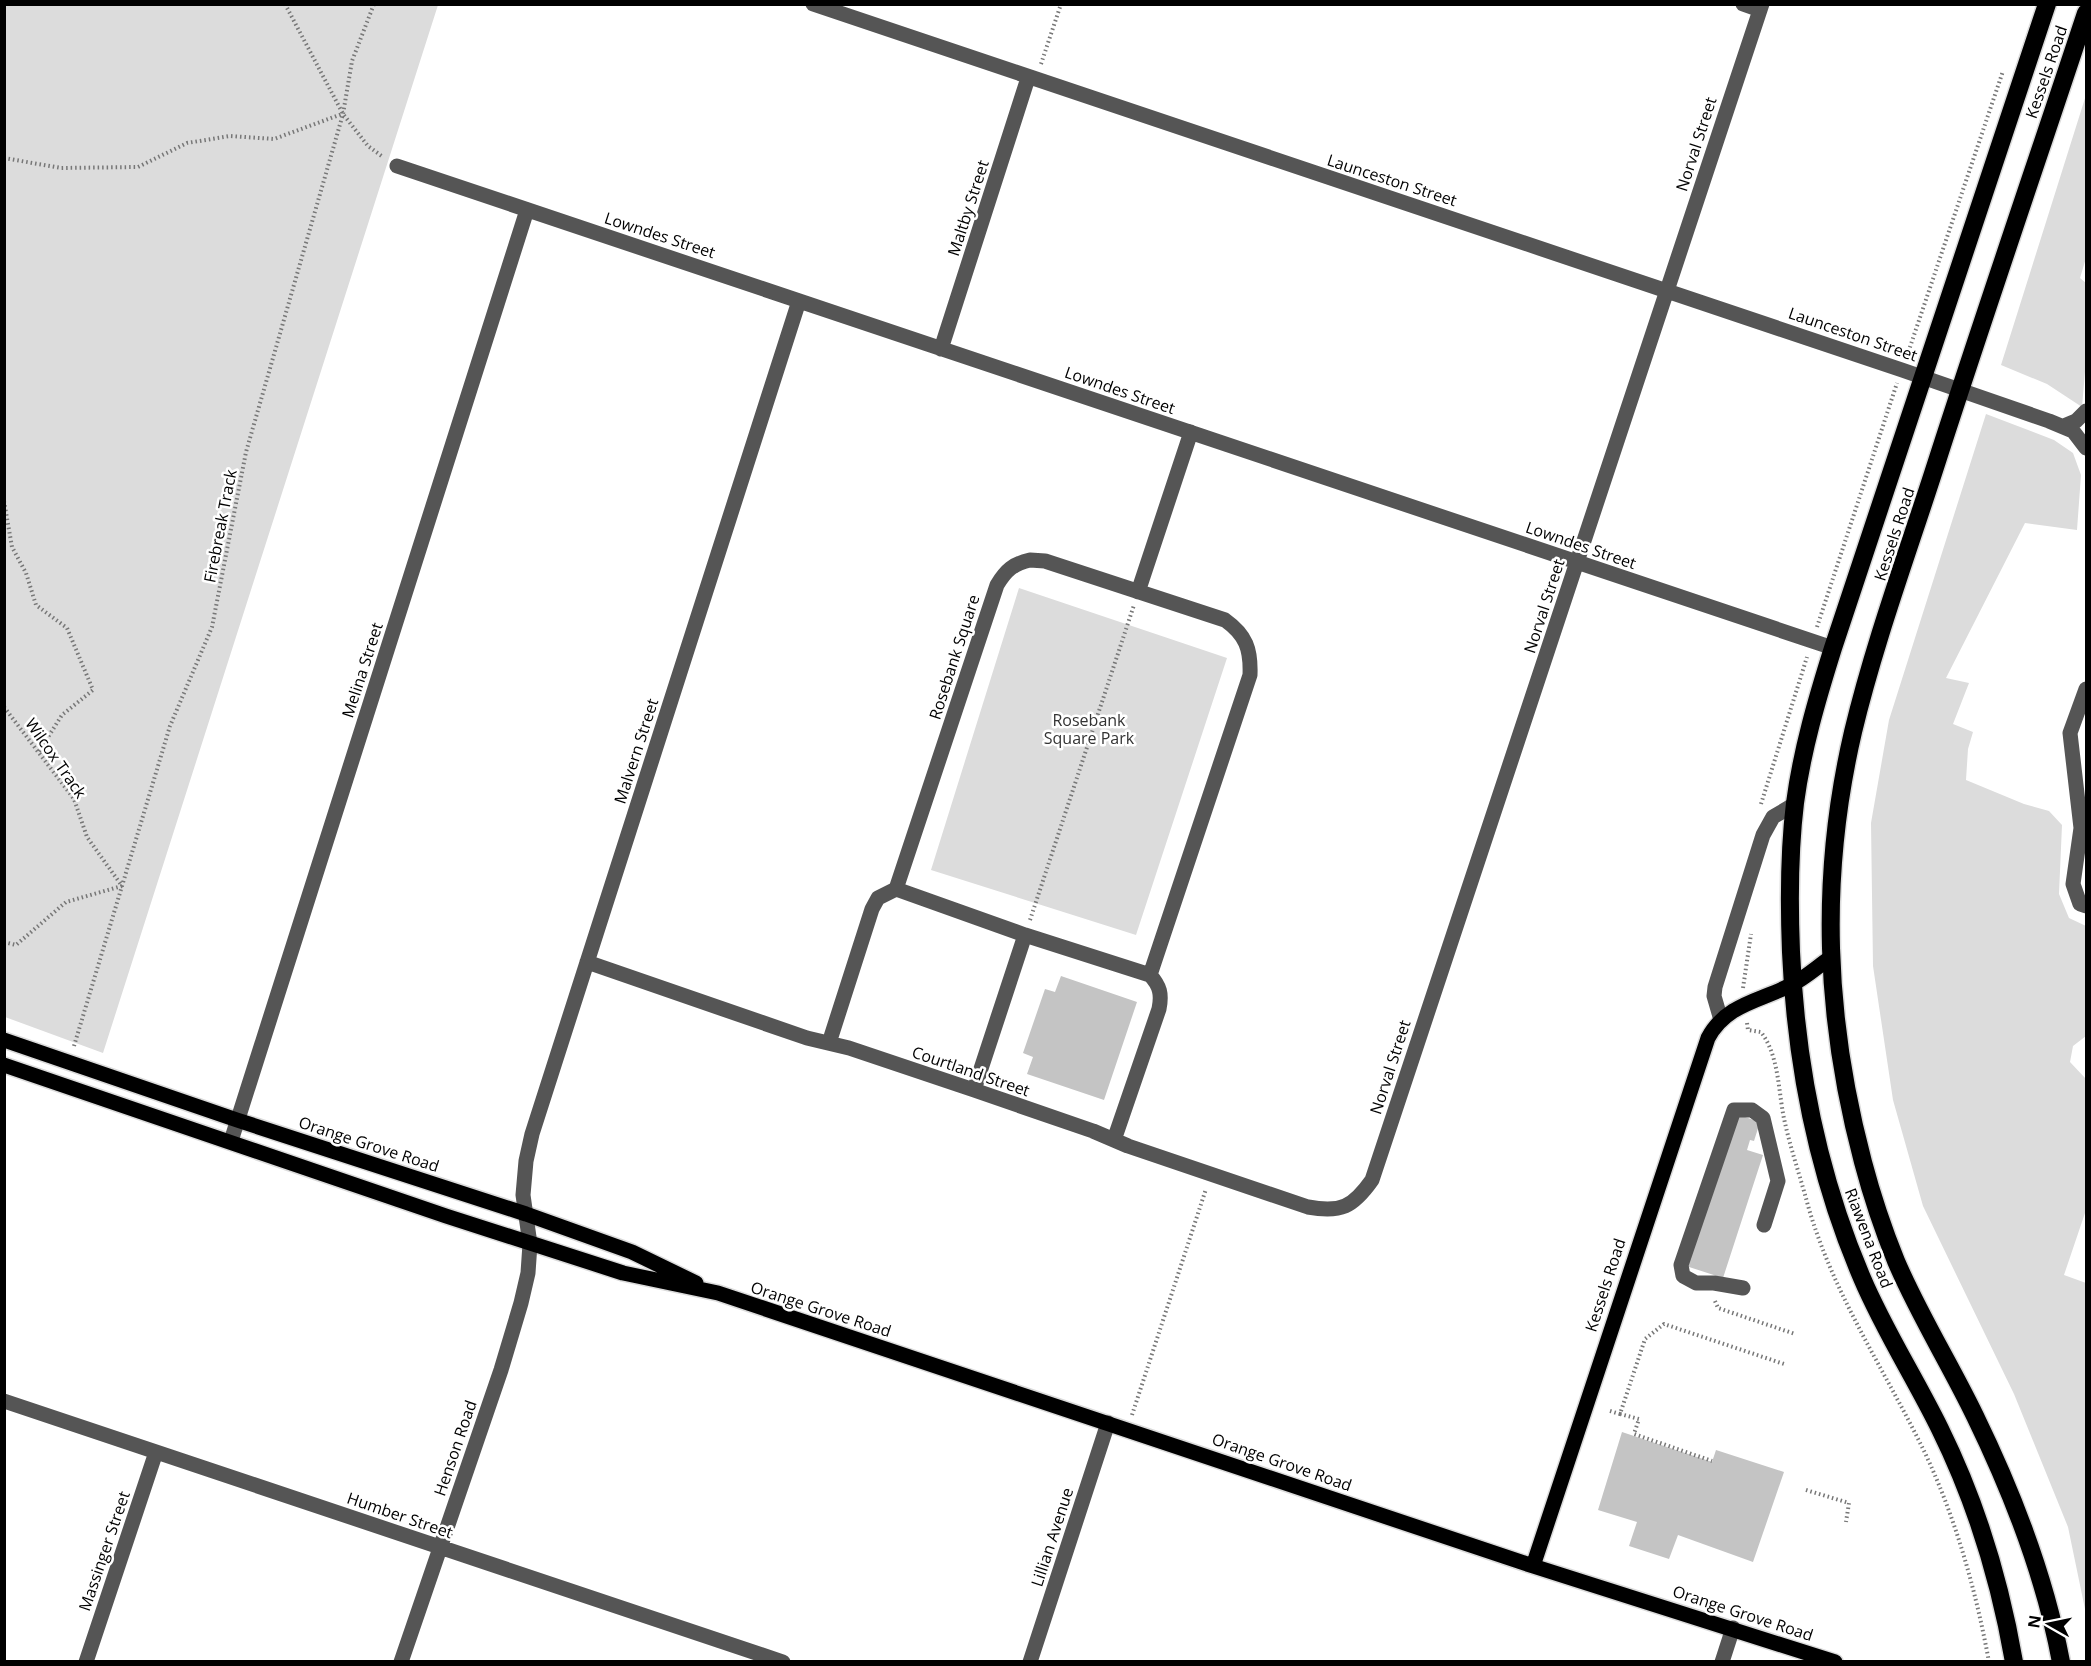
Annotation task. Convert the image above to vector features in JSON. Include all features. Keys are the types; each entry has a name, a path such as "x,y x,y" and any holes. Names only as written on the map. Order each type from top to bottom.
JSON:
{"highway":[{"name":"Kessels Road","path":"1795,804 1811,722 1833,648 2047,4"},
{"name":"Kessels Road","path":"1830,958 1834,852 1853,735 1868,678 1960,390 2086,13"},
{"name":"Riawena Road","path":"1795,804 1789,908 1792,984 1800,1064 1808,1108 1830,1192 1850,1248 1875,1306 1941,1430 1973,1503 2001,1593 2014,1662"},
{"name":"Riawena Road","path":"1830,958 1841,1064 1851,1113 1877,1210 1896,1260 1974,1413 2008,1487 2032,1552 2050,1612 2061,1662"}],"main road":[{"name":"Kessels Road","path":"1533,1566 1703,1050 1712,1030 1720,1020 1745,1003 1792,984 1830,958"},
{"name":"Orange Grove Road","path":"4,1040 632,1252 718,1293"},
{"name":"Orange Grove Road","path":"4,1065 530,1244 623,1273 718,1293 1533,1566 1835,1662"}],"street":[{"name":"Launceston Street","path":"813,4 2064,426"},
{"path":"1743,4 1761,7"},
{"name":"Norval Street","path":"1343,1207 1360,1197 1372,1180 1761,7"},
{"name":"Maltby Street","path":"942,349 1028,78"},
{"name":"Lowndes Street","path":"397,166 1833,648"},
{"name":"Melina Street","path":"231,1141 527,210"},
{"name":"Malvern Street","path":"526,1215 523,1186 532,1134 799,301"},
{"path":"2064,426 2076,420 2086,411"},
{"path":"2064,426 2073,431 2086,448"},
{"path":"1138,592 1191,432"},
{"name":"Rosebank Square","path":"896,889 997,585 1005,572 1016,564 1030,560 1045,561 1225,620 1237,629 1247,644 1251,661 1250,675 1150,975"},
{"path":"2086,689 2070,733 2081,828 2073,884 2080,904 2086,906"},
{"path":"1720,1020 1714,996 1715,987 1763,835 1773,817 1795,804"},
{"path":"829,1043 872,909 878,898 896,889 1024,935 1150,975 1157,983 1161,996 1159,1009 1114,1140"},
{"path":"974,1090 1024,935"},
{"name":"Courtland Street","path":"587,963 807,1038 974,1090 1308,1207 1326,1210 1343,1207"},
{"path":"1743,1288 1718,1283 1696,1283 1683,1276 1681,1265 1734,1110 1752,1110 1763,1118 1778,1181 1764,1225"},
{"name":"Henson Road","path":"401,1662 514,1328 528,1273 530,1244 526,1215"},
{"name":"Humber Street","path":"4,1401 783,1662"},
{"name":"Lillian Avenue","path":"1030,1662 1108,1423"},
{"name":"Massinger Street","path":"86,1662 156,1452"},
{"path":"1722,1662 1733,1628"}],"path":[{"path":"285,4 343,114 368,146 397,166"},
{"name":"Firebreak Track","path":"74,1047 170,726 212,627 246,452 343,114 352,61 374,4"},
{"path":"1028,78 1041,64 1061,4"},
{"path":"1908,352 2003,71"},
{"path":"4,158 61,168 138,167 187,144 230,136 274,139 343,114"},
{"path":"1761,807 1812,641 1896,387"},
{"path":"4,501 12,547 26,573 36,606 67,628 93,690 62,715 38,753"},
{"path":"1024,935 1138,592"},
{"name":"Wilcox Track","path":"4,707 74,800 87,837 122,886"},
{"path":"4,942 16,945 66,902 122,886"},
{"path":"1747,1023 1748,1030"},
{"path":"1127,1429 1211,1174"},
{"path":"1718,1283 1714,1298 1718,1308 1795,1334"},
{"path":"1620,1414 1645,1339 1664,1324 1784,1364"},
{"path":"1610,1411 1639,1419 1634,1434 1712,1461"},
{"path":"1806,1490 1849,1503 1846,1522"}],"green space":[{"path":"4,5 438,5 103,1053 5,1017"},
{"path":"2086,95 2086,258 2080,278 2086,283 2086,360 2082,407 2047,384 2001,365"},
{"path":"1986,414 2054,440 2073,453 2081,475 2077,530 2025,523 1946,678 1969,683 1953,724 1973,732 1968,749 1966,780 2024,804 2049,811 2062,825 2059,894 2069,918 2086,926 2086,1036 2073,1046 2070,1062 2086,1079 2086,1210 2064,1275 2086,1283 2086,1614 2068,1527 2014,1394 1923,1206 1893,1100 1873,966 1871,823 1889,720"},
{"name":"Rosebank Square Park","path":"1019,588 1227,658 1136,935 931,870"}],"building":[{"path":"1061,976 1137,1002 1104,1100 1027,1074 1033,1057 1023,1053 1045,989 1055,992"},
{"path":"1739,1115 1760,1122 1754,1141 1750,1140 1747,1150 1763,1155 1723,1278 1686,1266"},
{"path":"1622,1432 1712,1462 1716,1450 1784,1472 1753,1562 1678,1535 1669,1559 1629,1546 1637,1522 1598,1510"}]}
